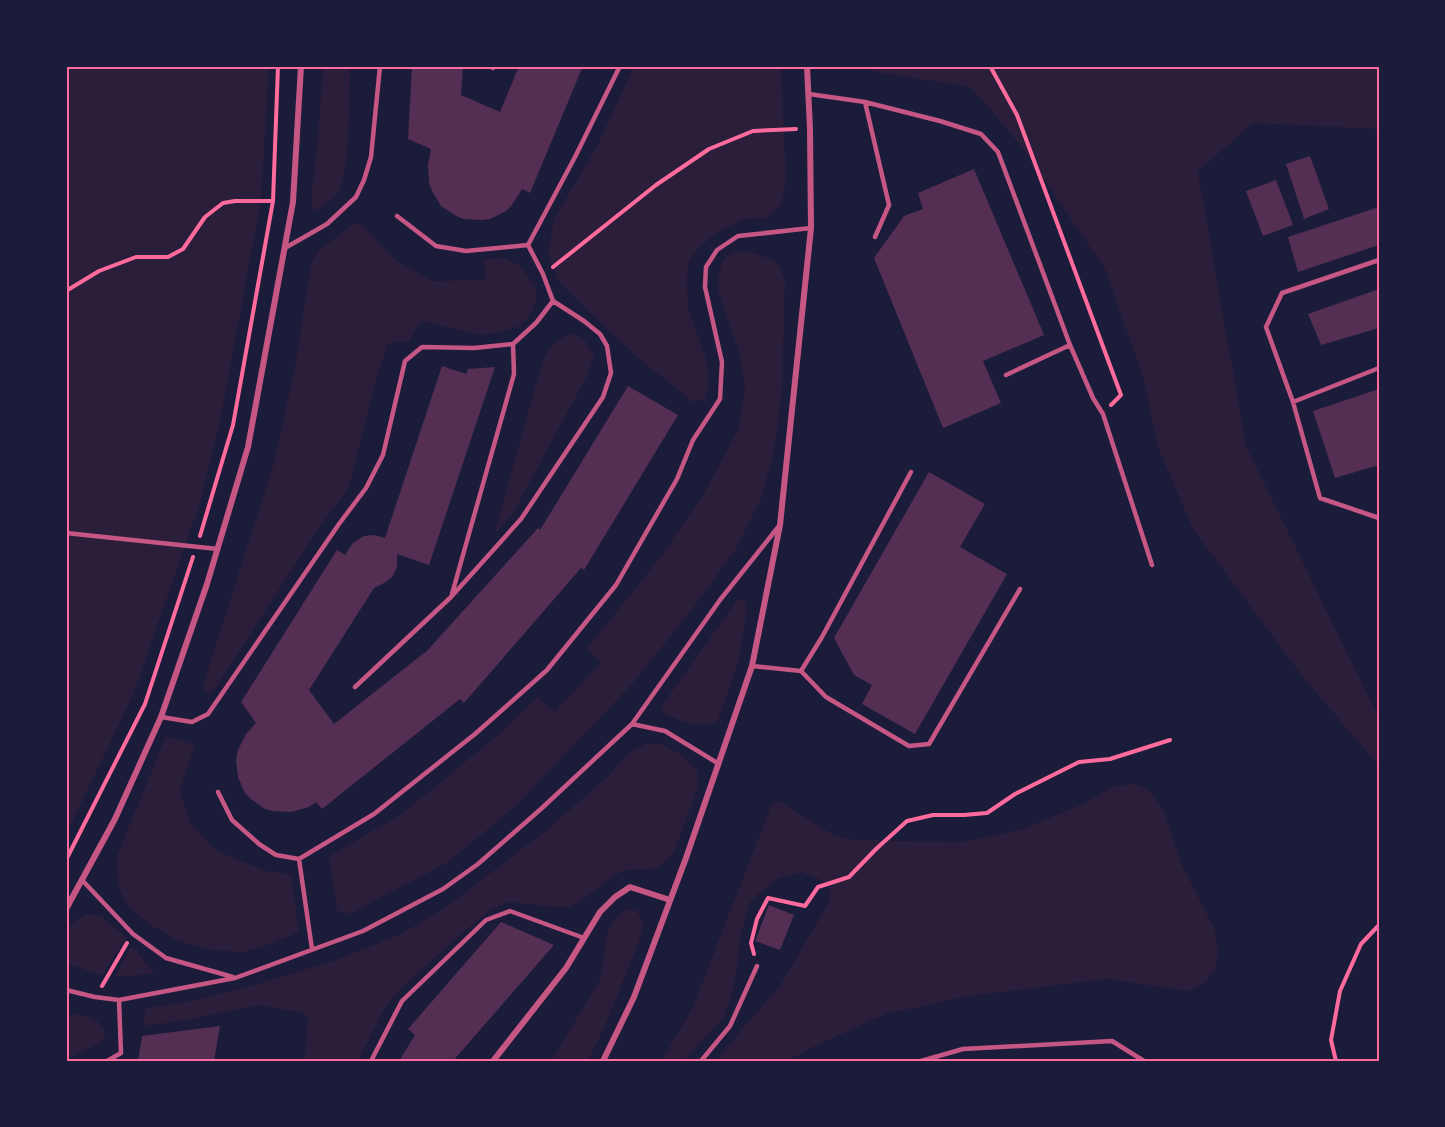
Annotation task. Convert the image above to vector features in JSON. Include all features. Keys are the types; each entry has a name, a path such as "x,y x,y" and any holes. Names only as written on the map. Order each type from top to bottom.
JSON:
{"street":[{"path":"66,909 115,819 161,717 207,584 248,447 293,202 301,66"},
{"path":"603,1061 634,997 686,858 752,666 780,525 811,228 807,66"},
{"path":"493,1061 566,968 600,912 615,897 630,887 670,900"}],"lane":[{"path":"285,248 327,224 356,197 371,157 380,66"},
{"path":"528,245 620,66"},
{"path":"809,94 865,102 940,121 981,134 998,152 1070,345 1093,398 1103,414 1152,565"},
{"path":"865,102 889,204 875,237"},
{"path":"397,216 435,246 466,251 528,245"},
{"path":"218,792 232,820 259,844 276,855 299,859 374,814 475,734 547,670 616,585 676,479 693,440 720,399 722,362 705,287 706,267 717,250 738,236 811,228"},
{"path":"355,687 451,597 521,519 603,397 611,373 607,346 600,334 553,301 543,274 528,245"},
{"path":"1379,260 1282,293 1266,327 1293,402 1320,498 1379,518"},
{"path":"161,717 192,722 208,714 366,488 383,455 405,361 422,347 474,348 513,344 536,323 553,301"},
{"path":"451,597 514,374 513,344"},
{"path":"1006,375 1070,345"},
{"path":"1293,402 1379,368"},
{"path":"801,671 822,638 911,472"},
{"path":"66,990 119,1000 235,978 363,931 443,889 486,857 632,724 720,600 780,525"},
{"path":"66,533 218,549"},
{"path":"752,666 801,671 826,697 909,746 929,744 1020,589"},
{"path":"632,724 665,731 719,764"},
{"path":"299,859 312,949"},
{"path":"82,880 133,934 165,958 235,978"},
{"path":"371,1061 402,1001 486,920 510,911 584,938"},
{"path":"701,1061 730,1026 757,966"},
{"path":"119,1000 120,1061"},
{"path":"921,1061 963,1049 1112,1041 1144,1061"},
{"path":"107,1061 121,1053"}],"path":[{"path":"66,860 145,704 197,546 233,425 273,201 278,66"},
{"path":"990,66 1017,115 1120,394 1103,414"},
{"path":"543,274 656,185 709,149 753,131 810,129"},
{"path":"66,291 99,271 136,257 168,257 183,249 205,217 223,204 235,201 293,202"},
{"path":"757,966 750,943 757,919 768,898 806,906 818,887 849,876 907,821 933,816 987,813 1015,794 1078,762 1110,759 1170,740"},
{"path":"1336,1061 1331,1040 1340,991 1361,944 1379,925"},
{"path":"95,997 133,934"}],"shaded area":[{"path":"66,66 269,66 261,200 220,422 196,519 133,695 66,835"},
{"path":"323,66 350,66 348,132 342,184 334,198 316,210 313,209 311,201"},
{"path":"634,66 781,66 786,182 781,205 767,218 744,219 716,233 699,248 689,261 688,307 705,356 709,385 704,399 693,402 637,357 559,282 548,255 554,219 597,146"},
{"path":"868,66 1379,66 1379,129 1252,123 1198,172 1246,446 1379,718 1379,766 1302,676 1193,529 1158,447 1143,377 1105,269 1022,147 971,87 875,72"},
{"path":"355,223 364,226 395,260 433,281 483,280 486,276 484,259 505,258 520,266 535,285 537,300 531,314 520,326 479,335 426,322 419,324 409,341 388,344 346,493 322,523 213,692 208,693 204,690 203,685 274,463 294,372 312,261 319,250"},
{"path":"749,251 777,262 785,280 782,394 773,455 761,499 736,549 693,608 633,683 516,806 447,863 351,914 337,911 329,856 402,814 499,734 538,697 555,712 601,662 587,648 662,555 703,495 739,428 745,387 738,348 719,294 718,276 723,260 732,252"},
{"path":"570,333 584,339 594,356 587,376 512,515 494,535 543,362 551,346"},
{"path":"741,598 747,607 738,663 718,720 705,725 683,721 663,713 661,707 735,603"},
{"path":"166,736 195,745 180,790 190,822 215,850 266,871 291,874 299,932 244,952 211,950 179,941 149,924 128,907 118,886 117,856"},
{"path":"646,744 660,744 679,753 697,770 698,787 674,852 665,862 655,869 624,870 571,907 510,902 491,909 400,989 383,1011 358,1061 302,1061 305,1055 308,1017 304,1013 258,1005 188,1020 146,1026 143,1018 146,1008 187,1002 258,984 333,961 401,934 446,907 548,829 609,775 629,752"},
{"path":"1135,784 1149,790 1164,812 1181,863 1215,930 1218,951 1215,970 1205,983 1188,991 1108,979 969,996 886,1014 787,1061 715,1061 781,984 829,902 830,887 819,879 801,872 779,878 750,902 742,930 733,991 723,1018 684,1061 661,1061 692,1009 771,806 775,801 781,802 835,836 857,840 963,842 1023,829 1085,803 1114,786"},
{"path":"629,909 637,911 643,922 642,934 605,1026 588,1061 551,1061 600,980 606,938 612,922 622,911"},
{"path":"87,914 101,916 126,937 102,976 66,961 66,938 70,927"},
{"path":"132,945 155,974 114,977"},
{"path":"73,1014 92,1018 106,1032 102,1042 66,1060 66,1016"}],"building":[{"path":"412,66 463,66 461,95 500,112 519,66 583,66 530,193 522,189 506,211 490,219 464,219 441,206 429,183 428,165 431,149 408,139"},
{"path":"1310,156 1329,209 1304,219 1286,164"},
{"path":"974,169 1044,335 983,361 1001,403 943,428 874,258 904,216 923,209 918,193"},
{"path":"1276,180 1293,225 1263,236 1246,191"},
{"path":"1379,207 1379,245 1298,272 1288,237"},
{"path":"1379,289 1379,328 1321,345 1308,314"},
{"path":"442,366 466,374 468,369 495,367 429,565 397,554 397,567 393,576 374,588 309,690 334,724 425,653 538,528 540,530 628,386 678,415 584,570 581,568 464,703 460,699 322,809 316,802 309,807 291,812 265,809 245,793 238,777 236,759 238,750 246,734 256,723 241,702 337,550 345,555 353,543 364,536 374,535 385,538"},
{"path":"1379,389 1379,465 1335,478 1313,411"},
{"path":"929,472 985,504 960,547 1007,574 915,734 862,704 872,685 854,675 834,638"},
{"path":"769,905 794,915 780,950 755,941"},
{"path":"501,922 554,945 453,1061 399,1061 415,1035 408,1029"},
{"path":"220,1026 214,1061 138,1061 142,1036"}]}
